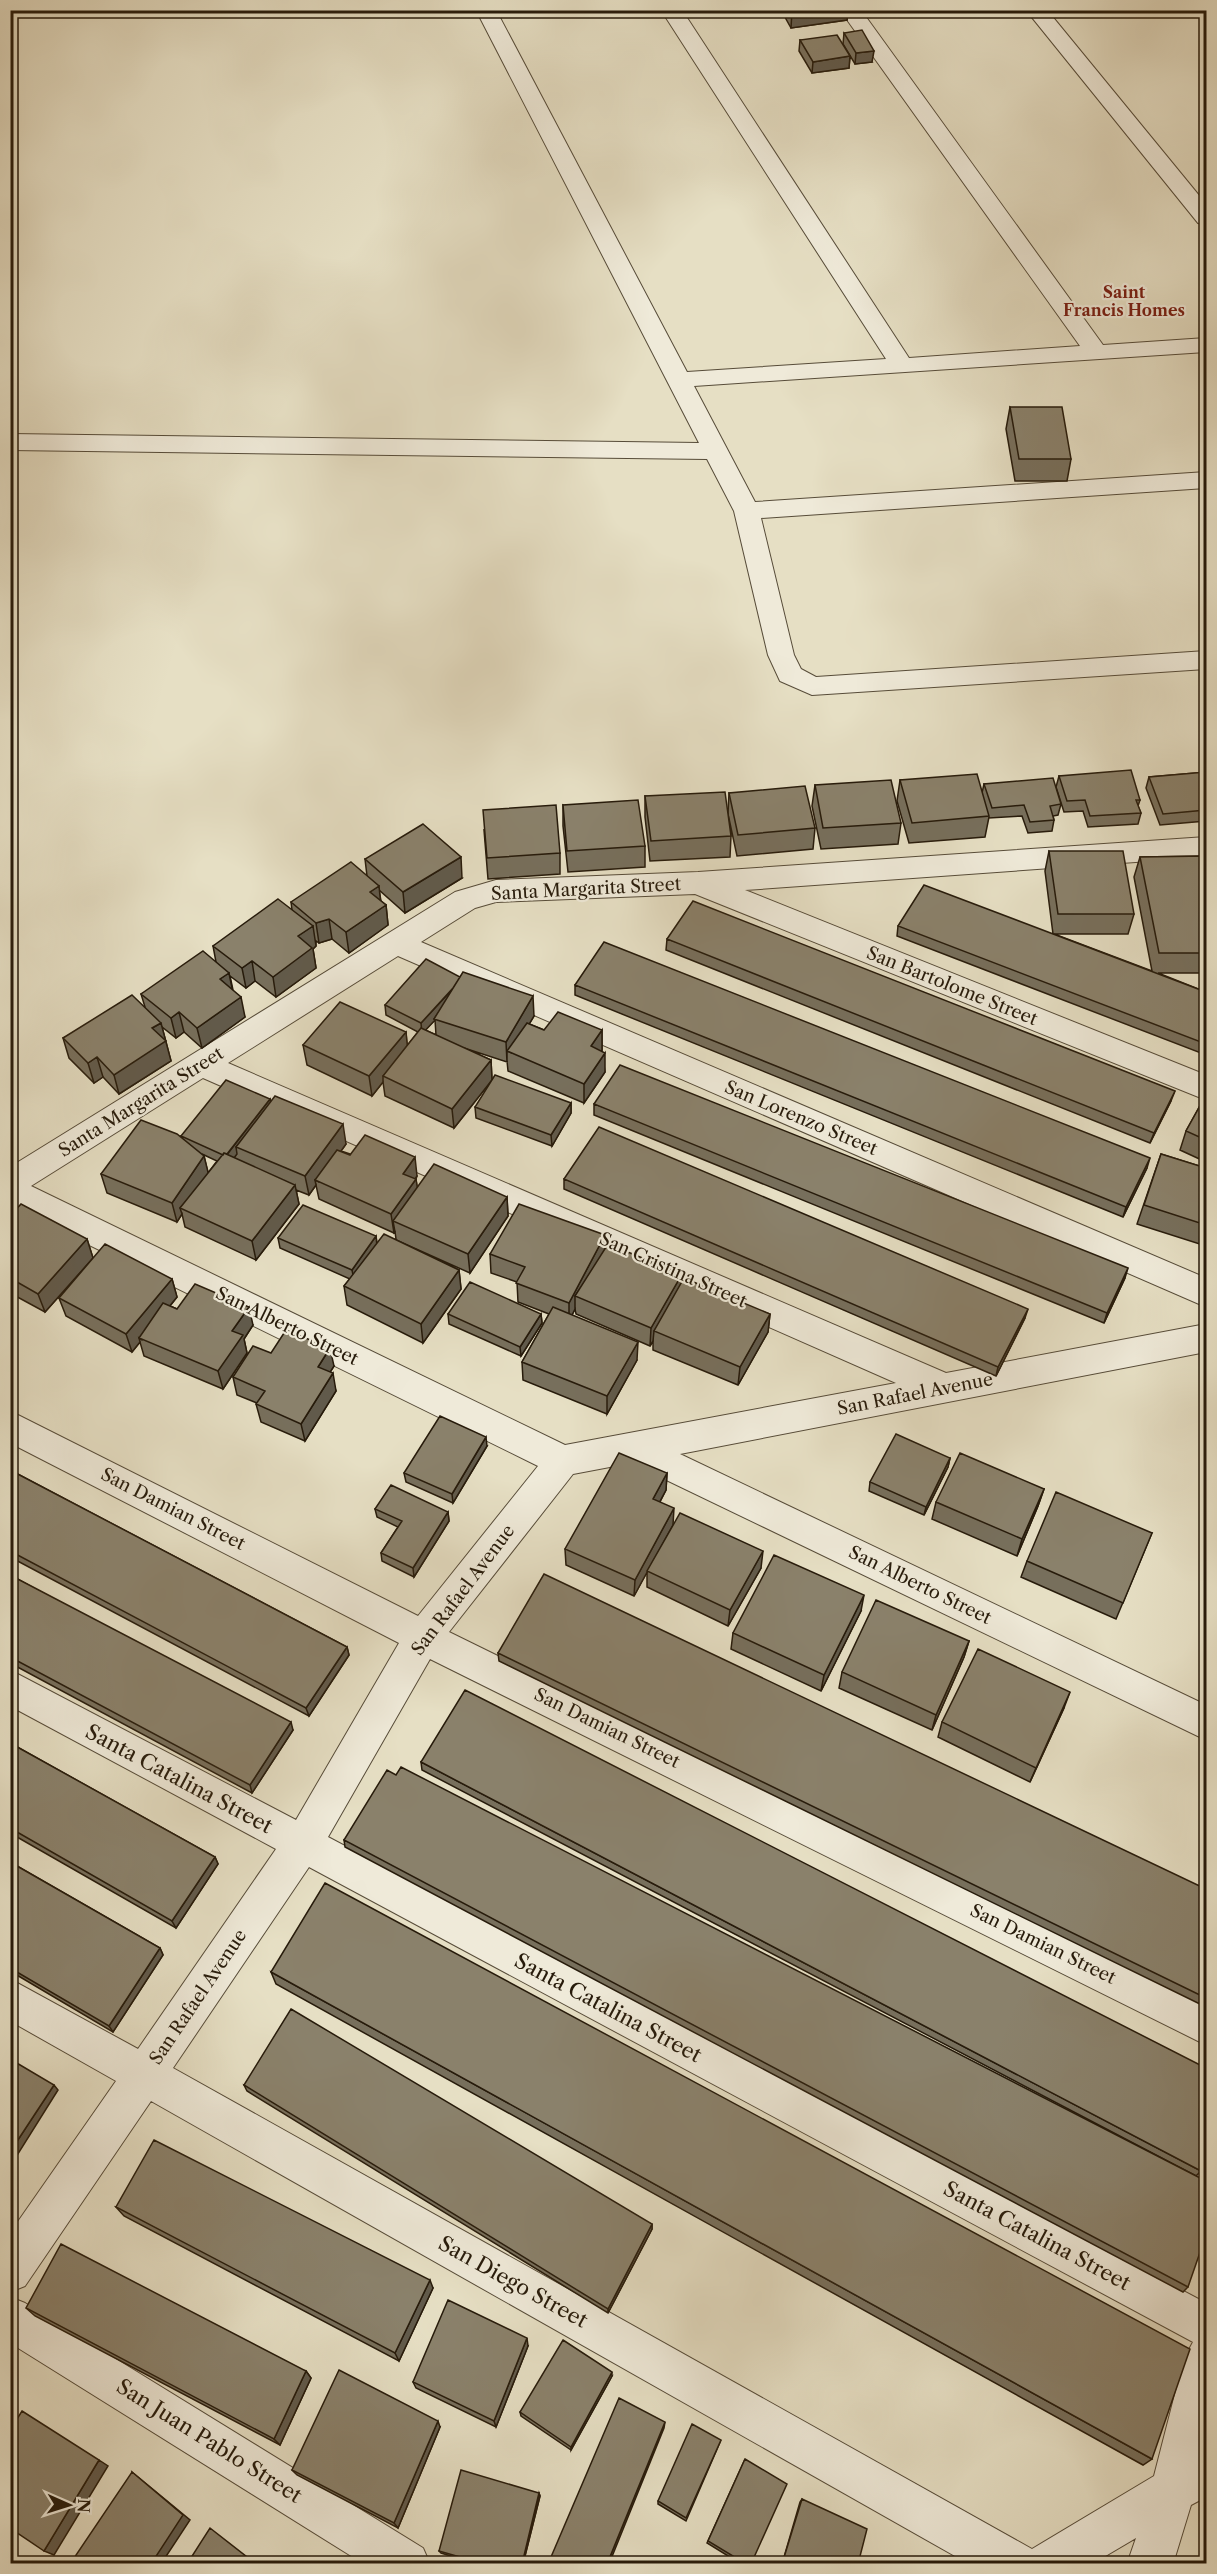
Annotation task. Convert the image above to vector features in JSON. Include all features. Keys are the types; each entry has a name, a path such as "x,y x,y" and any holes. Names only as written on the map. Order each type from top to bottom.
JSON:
{"street":[{"path":"486,10 747,510 781,655 790,675 812,686 1206,660"},
{"path":"671,10 902,365"},
{"path":"850,10 1097,352"},
{"path":"1036,10 1206,218"},
{"path":"679,380 1206,345"},
{"path":"10,442 716,451"},
{"path":"747,510 1206,480"},
{"name":"Santa Margarita Street","path":"10,1183 465,900 496,891 698,884 1206,848"},
{"name":"San Bartolome Street","path":"698,884 1206,1088"},
{"name":"San Lorenzo Street","path":"396,943 1206,1293"},
{"name":"San Cristina Street","path":"201,1064 946,1389"},
{"name":"San Alberto Street","path":"10,1191 563,1461"},
{"name":"San Rafael Avenue","path":"10,2271 302,1845 423,1637 563,1461 1206,1338"},
{"name":"San Damian Street","path":"10,1426 423,1637 1206,2025"},
{"name":"San Alberto Street","path":"634,1448 1206,1723"},
{"name":"Santa Catalina Street","path":"10,1687 1206,2326"},
{"name":"San Diego Street","path":"10,1999 1015,2564"},
{"name":"San Juan Pablo Street","path":"10,2318 406,2564"},
{"path":"1150,2564 1190,2482 1206,2359"},
{"path":"1048,2564 1190,2482"}],"building":[{"path":"862,30 874,51 856,53 844,33"},
{"path":"837,35 850,56 813,62 800,40"},
{"path":"1010,407 1062,407 1071,459 1019,459"},
{"path":"1131,770 1140,800 1136,800 1141,813 1090,816 1085,800 1067,801 1059,776"},
{"path":"1206,772 1206,810 1163,814 1149,777"},
{"path":"977,774 989,816 912,823 900,780"},
{"path":"1053,778 1061,804 1050,806 1054,820 1030,822 1024,805 992,808 984,784"},
{"path":"891,780 901,823 823,828 815,785"},
{"path":"805,786 815,828 738,835 729,793"},
{"path":"725,792 731,836 651,841 645,796"},
{"path":"638,800 645,846 567,851 563,805"},
{"path":"556,805 560,853 487,858 483,810"},
{"path":"423,824 461,857 403,892 365,859"},
{"path":"1049,851 1123,851 1134,914 1058,914"},
{"path":"1206,856 1206,953 1159,953 1140,857"},
{"path":"351,862 379,886 370,892 386,905 346,932 329,919 316,923 291,902"},
{"path":"924,885 1206,992 1206,1044 898,926"},
{"path":"278,899 313,926 298,936 312,948 273,977 252,961 242,968 213,946"},
{"path":"693,901 1175,1091 1154,1133 667,939"},
{"path":"604,942 1150,1158 1126,1207 575,985"},
{"path":"203,951 229,973 220,979 241,997 197,1028 179,1012 171,1018 141,994"},
{"path":"426,959 460,977 421,1023 385,1005"},
{"path":"463,972 533,996 506,1042 434,1019"},
{"path":"132,995 161,1023 152,1028 166,1041 114,1075 97,1057 88,1063 63,1038"},
{"path":"340,1002 406,1032 369,1076 303,1045"},
{"path":"558,1012 602,1030 591,1046 605,1053 584,1084 507,1051 527,1023 544,1030"},
{"path":"421,1028 491,1060 452,1109 383,1076"},
{"path":"620,1065 1128,1268 1107,1313 594,1104"},
{"path":"495,1075 571,1103 551,1135 475,1107"},
{"path":"226,1080 270,1099 227,1154 223,1155 181,1136"},
{"path":"1206,1095 1206,1140 1186,1131"},
{"path":"275,1096 343,1124 305,1176 236,1147"},
{"path":"141,1120 177,1134 204,1156 172,1203 101,1174"},
{"path":"599,1127 1028,1309 998,1367 564,1179"},
{"path":"365,1135 415,1157 403,1174 416,1179 391,1214 315,1180 337,1150 350,1155"},
{"path":"224,1153 295,1185 252,1241 180,1208"},
{"path":"1161,1154 1206,1168 1206,1225 1144,1205"},
{"path":"434,1164 507,1197 468,1254 393,1221"},
{"path":"21,1204 87,1239 38,1294 10,1278 10,1216"},
{"path":"519,1204 605,1235 569,1303 516,1283 525,1267 490,1254"},
{"path":"303,1205 376,1236 352,1270 278,1238"},
{"path":"384,1234 459,1270 421,1324 344,1286"},
{"path":"105,1244 172,1279 126,1334 59,1298"},
{"path":"608,1244 682,1274 651,1328 575,1296"},
{"path":"684,1278 770,1314 740,1367 654,1331"},
{"path":"470,1282 541,1314 520,1347 448,1314"},
{"path":"195,1284 249,1307 232,1331 243,1335 218,1371 139,1338 163,1303 177,1309"},
{"path":"553,1307 638,1342 607,1396 522,1362"},
{"path":"286,1330 330,1348 318,1367 333,1373 301,1424 256,1404 265,1391 233,1377 253,1346 271,1353"},
{"path":"440,1416 486,1437 452,1494 404,1473"},
{"path":"896,1434 950,1458 926,1507 870,1482"},
{"path":"619,1453 667,1473 653,1499 674,1508 635,1580 565,1549"},
{"path":"960,1453 1044,1489 1022,1539 936,1502"},
{"path":"10,1470 347,1647 306,1708 10,1551"},
{"path":"391,1485 448,1512 413,1568 381,1553 402,1521 375,1509"},
{"path":"1056,1492 1152,1533 1123,1603 1027,1561"},
{"path":"680,1513 763,1551 730,1610 647,1571"},
{"path":"774,1555 864,1595 824,1675 733,1633"},
{"path":"544,1574 1206,1889 1206,1998 498,1653"},
{"path":"10,1575 291,1722 250,1785 10,1657"},
{"path":"876,1600 969,1641 936,1715 842,1672"},
{"path":"978,1649 1070,1692 1036,1768 942,1722"},
{"path":"465,1690 1206,2068 1206,2157 1201,2171 421,1762"},
{"path":"10,1743 215,1857 172,1921 10,1828"},
{"path":"401,1767 1206,2181 1203,2191 1206,2192 1206,2235 1188,2287 344,1840 387,1770 396,1775"},
{"path":"10,1862 160,1948 109,2026 10,1968"},
{"path":"325,1883 1190,2349 1152,2459 271,1972"},
{"path":"291,2009 652,2224 608,2309 244,2085"},
{"path":"10,2059 54,2085 10,2152"},
{"path":"154,2140 430,2280 395,2353 116,2207"},
{"path":"61,2244 306,2371 274,2439 26,2308"},
{"path":"448,2300 527,2338 494,2421 413,2382"},
{"path":"563,2340 612,2372 571,2447 520,2412"},
{"path":"339,2370 438,2421 394,2523 292,2470"},
{"path":"619,2398 665,2422 607,2564 548,2564"},
{"path":"22,2411 99,2460 44,2551 10,2528 10,2430"},
{"path":"692,2424 721,2440 686,2518 658,2501"},
{"path":"745,2459 787,2484 751,2564 746,2564 708,2541"},
{"path":"461,2470 539,2493 522,2564 484,2564 439,2551"},
{"path":"132,2472 183,2515 151,2564 70,2564"},
{"path":"802,2499 867,2529 858,2564 782,2564"},
{"path":"210,2528 256,2564 187,2564"}],"district":[{"name":"Saint Francis Homes","path":"1124,301"}]}
